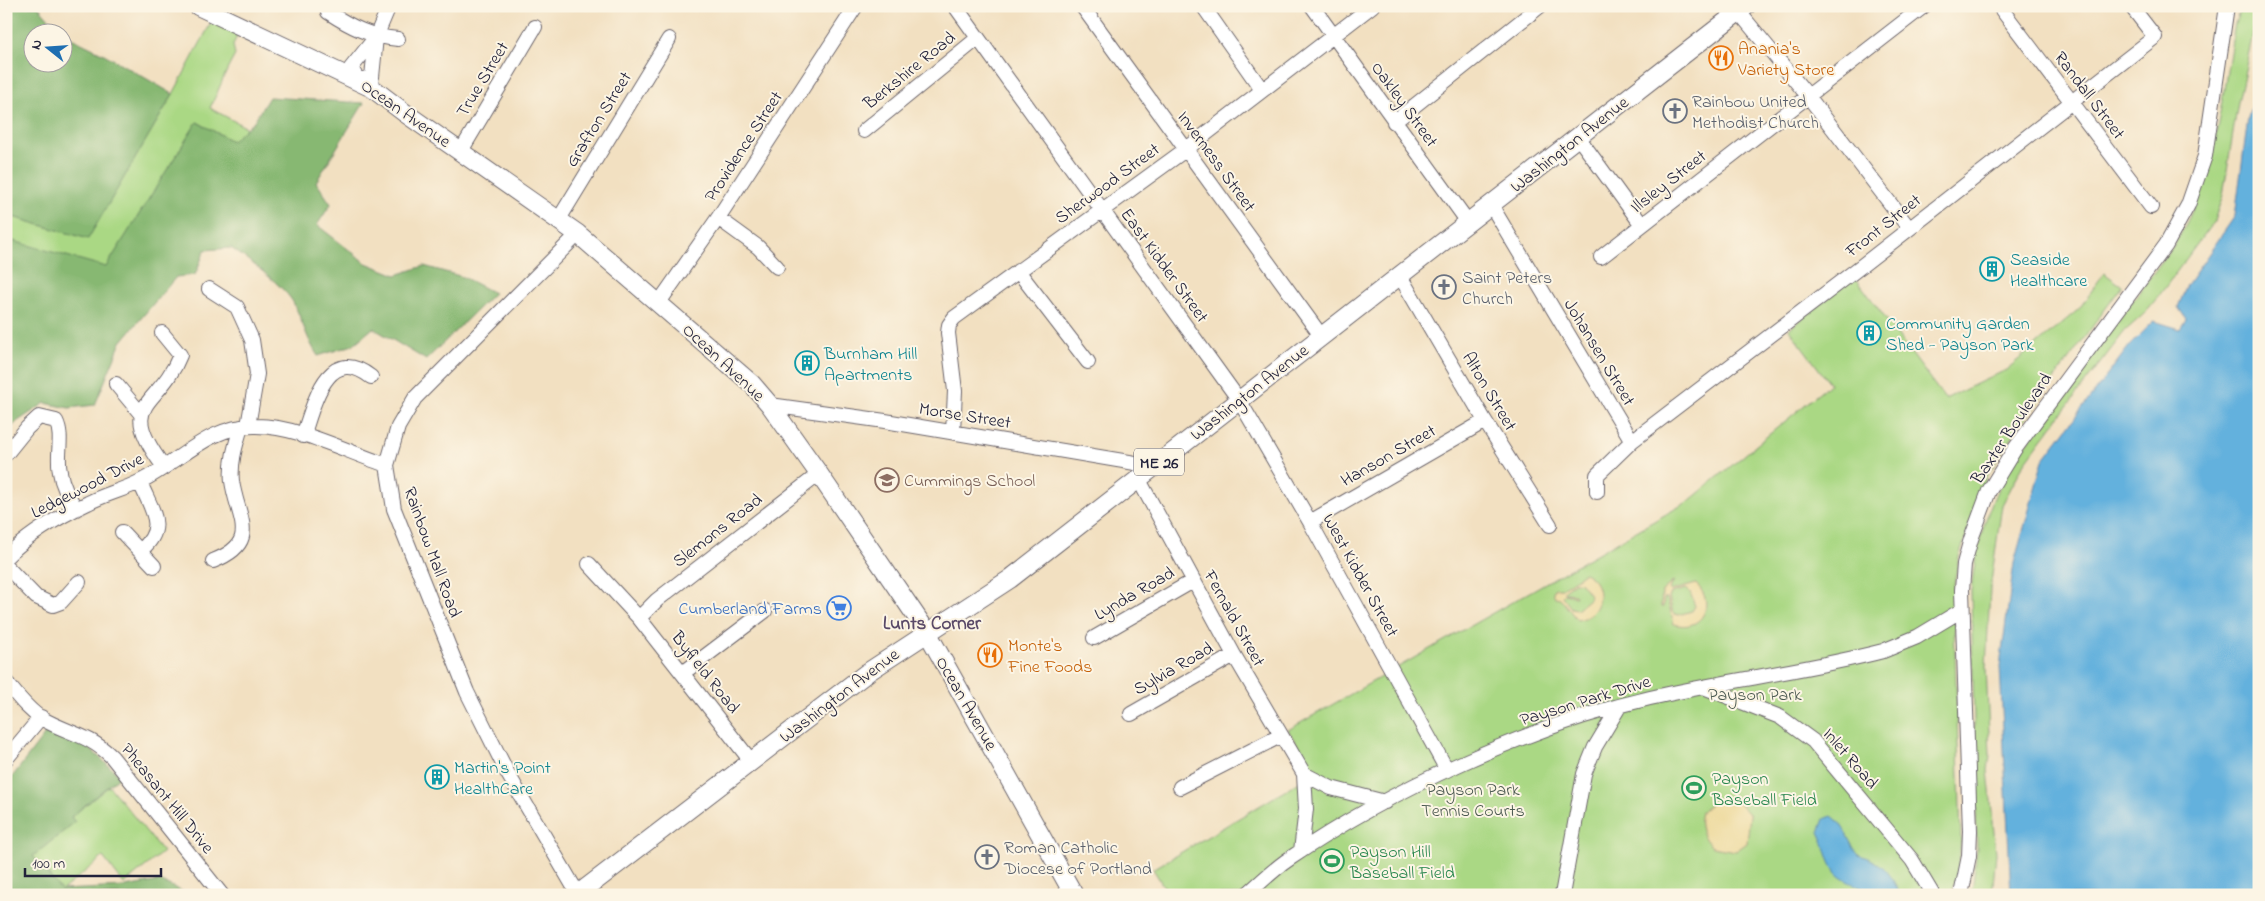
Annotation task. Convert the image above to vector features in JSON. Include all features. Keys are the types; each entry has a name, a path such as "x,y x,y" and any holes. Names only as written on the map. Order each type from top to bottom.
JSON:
{"main road":[{"name":"Ocean Avenue","path":"198,6 358,80 559,219 752,384 770,404 926,632 1074,895"},
{"name":"Washington Avenue","path":"577,895 868,672 1010,578 1322,337 1740,8"}],"street":[{"path":"326,6 328,12 376,37 398,39"},
{"path":"358,80 351,68 376,37 389,6"},
{"name":"Providence Street","path":"658,304 718,218 856,6"},
{"name":"East Kidder Street","path":"955,6 1239,400"},
{"name":"Inverness Street","path":"1082,6 1322,337"},
{"path":"1202,6 1262,90"},
{"name":"Oakley Street","path":"1312,6 1468,222"},
{"name":"Sherwood Street","path":"954,432 955,391 950,358 949,325 961,312 1185,150 1372,6"},
{"path":"1394,122 1540,6"},
{"name":"Illsley Street","path":"1601,257 1924,6"},
{"name":"Randall Street","path":"1999,6 2151,207"},
{"name":"Front Street","path":"1597,492 1596,475 1632,441 2155,36 2131,6"},
{"name":"Baxter Boulevard","path":"1961,895 1969,856 1970,831 1962,610 1962,582 1967,550 1989,491 2032,425 2166,245 2188,205 2205,156 2222,50 2225,6"},
{"name":"Baxter Boulevard","path":"2222,50 2237,6"},
{"path":"1740,8 1909,228"},
{"name":"True Street","path":"461,151 536,27"},
{"name":"Berkshire Road","path":"864,131 978,38"},
{"name":"Grafton Street","path":"559,219 669,39"},
{"path":"1578,137 1642,225"},
{"name":"Johansen Street","path":"1491,204 1632,441"},
{"path":"718,218 758,247 777,267"},
{"name":"Rainbow Mall Road","path":"577,895 508,774 467,692 394,509 387,465 398,427 415,398 578,234"},
{"path":"1018,271 1088,362"},
{"name":"Alton Street","path":"1400,276 1485,421 1550,525"},
{"path":"209,289 237,307 252,340 257,374 244,427 237,442 232,464 232,480 244,531 242,540 231,552 213,561"},
{"path":"141,414 150,397 176,366 180,355 162,333"},
{"path":"303,436 316,398 328,376 342,367 353,366 371,377"},
{"path":"116,384 141,414 144,436 164,467"},
{"name":"West Kidder Street","path":"1239,400 1310,522 1447,770"},
{"name":"Morse Street","path":"770,404 954,432 1153,466"},
{"path":"6,454 27,428 39,417 56,421 60,429 59,471 67,496 76,509"},
{"name":"Hanson Street","path":"1310,522 1485,421"},
{"name":"Ledgewood Drive","path":"6,557 35,531 76,509 140,482 205,439 244,427 269,427 303,436 387,465"},
{"name":"Slemons Road","path":"639,618 657,600 819,474"},
{"name":"Fernald Street","path":"1138,478 1234,655 1304,774 1306,809 1301,851"},
{"path":"140,482 155,519 156,528 155,537 141,550"},
{"path":"122,532 154,566"},
{"name":"Byfield Road","path":"589,564 639,618 751,761"},
{"path":"6,566 36,597 52,604 61,602 79,582"},
{"name":"Lynda Road","path":"1094,638 1194,581"},
{"name":"Payson Park Drive","path":"1246,895 1301,851 1385,802 1447,770 1535,734 1648,698 1706,688 1883,651 1917,637 1962,610"},
{"path":"683,673 765,611"},
{"name":"Sylvia Road","path":"1132,714 1234,655"},
{"name":"Pheasant Hill Drive","path":"6,682 27,707 41,717 97,743 112,757 222,895"},
{"name":"Inlet Road","path":"1706,688 1780,717 1813,741 1912,860 1933,895"},
{"path":"1562,895 1584,774 1595,747 1619,707"},
{"path":"6,760 41,717"},
{"path":"1180,787 1280,736"},
{"path":"1304,774 1331,788 1385,802"},
{"path":"1260,895 1263,881"}],"green space":[{"path":"6,6 38,6 52,22 22,22 22,72 72,72 72,38 104,54 173,94 88,239 6,215"},
{"path":"2241,6 2259,6 2238,102 2223,195 2214,221 2161,293 2144,314 2125,331 2042,439 2023,465 2002,505 1990,589 1986,667 1990,755 1988,770 1996,853 1992,895 1969,895 1973,885 1977,848 1971,591 1979,542 1995,496 2010,466 2174,245 2188,220 2208,166 2215,138 2235,24"},
{"path":"212,21 238,34 233,45 235,55 210,108 247,128 232,141 197,122 106,268 6,239 6,215 88,238 173,94"},
{"path":"269,97 364,103 316,182 331,204 317,225 366,263 396,275 424,266 463,277 494,293 426,360 373,328 353,345 318,356 290,297 275,282 231,248 205,250 195,275 176,277 121,342 95,405 69,408 45,403 18,421 6,433 6,239 106,267 197,122 232,141 254,121"},
{"name":"Payson Park","path":"2104,273 2122,286 2018,429 1986,477 1959,557 1953,590 1961,841 1958,871 1951,895 1169,895 1153,869 1315,773 1288,730 1689,501 1830,384 1789,329 1855,277 1945,399 2006,370 2079,309"},
{"path":"48,730 78,738 120,776 71,817 75,822 33,856 61,890 125,887 160,881 190,895 6,895 6,785"},
{"path":"109,786 163,852 124,884 103,857 61,891 33,856 74,822 71,817"}],"sand":[{"path":"1584,573 1596,584 1599,591 1597,606 1586,618 1577,620 1560,598 1555,597 1553,592 1555,588 1562,588","holes":["1575,582 1581,583 1590,595 1589,599 1577,609 1571,608 1562,596 1564,594 1576,596 1575,594 1564,593 1564,590"]},
{"path":"1674,581 1669,589 1671,591 1696,584 1702,592 1706,607 1699,620 1684,626 1674,624 1667,598 1664,598 1663,607 1661,607 1662,591","holes":["1686,589 1690,592 1695,606 1692,611 1678,615 1673,613 1669,598 1671,593"]},
{"path":"1717,799 1737,801 1750,815 1747,843 1736,851 1712,847 1701,831 1701,812"}],"water":[{"path":"2259,76 2259,895 2011,895 2000,666 2014,563 2043,460 2130,345 2154,321 2180,329 2186,319 2178,307 2187,285 2235,216 2248,118"},
{"path":"1832,816 1841,825 1859,854 1879,864 1887,871 1900,895 1870,895 1862,888 1844,880 1836,873 1819,832 1824,819"}],"place":[{"name":"Anania's Variety Store","path":"1721,58"},
{"name":"Rainbow United Methodist Church","path":"1675,111"},
{"name":"Seaside Healthcare","path":"1992,269"},
{"name":"Saint Peters Church","path":"1444,287"},
{"name":"Community Garden Shed - Payson Park","path":"1869,333"},
{"name":"Burnham Hill Apartments","path":"807,363"},
{"name":"Cummings School","path":"887,480"},
{"name":"Cumberland Farms","path":"839,608"},
{"name":"Monte's Fine Foods","path":"990,655"},
{"name":"Martin's Point HealthCare","path":"437,777"},
{"name":"Payson Baseball Field","path":"1694,788"},
{"name":"Roman Catholic Diocese of Portland","path":"987,857"},
{"name":"Payson Hill Baseball Field","path":"1332,861"}],"district":[{"name":"Lunts Corner","path":"932,622"}],"park label":[{"name":"Payson Park Tennis Courts","path":"1473,800"}]}
